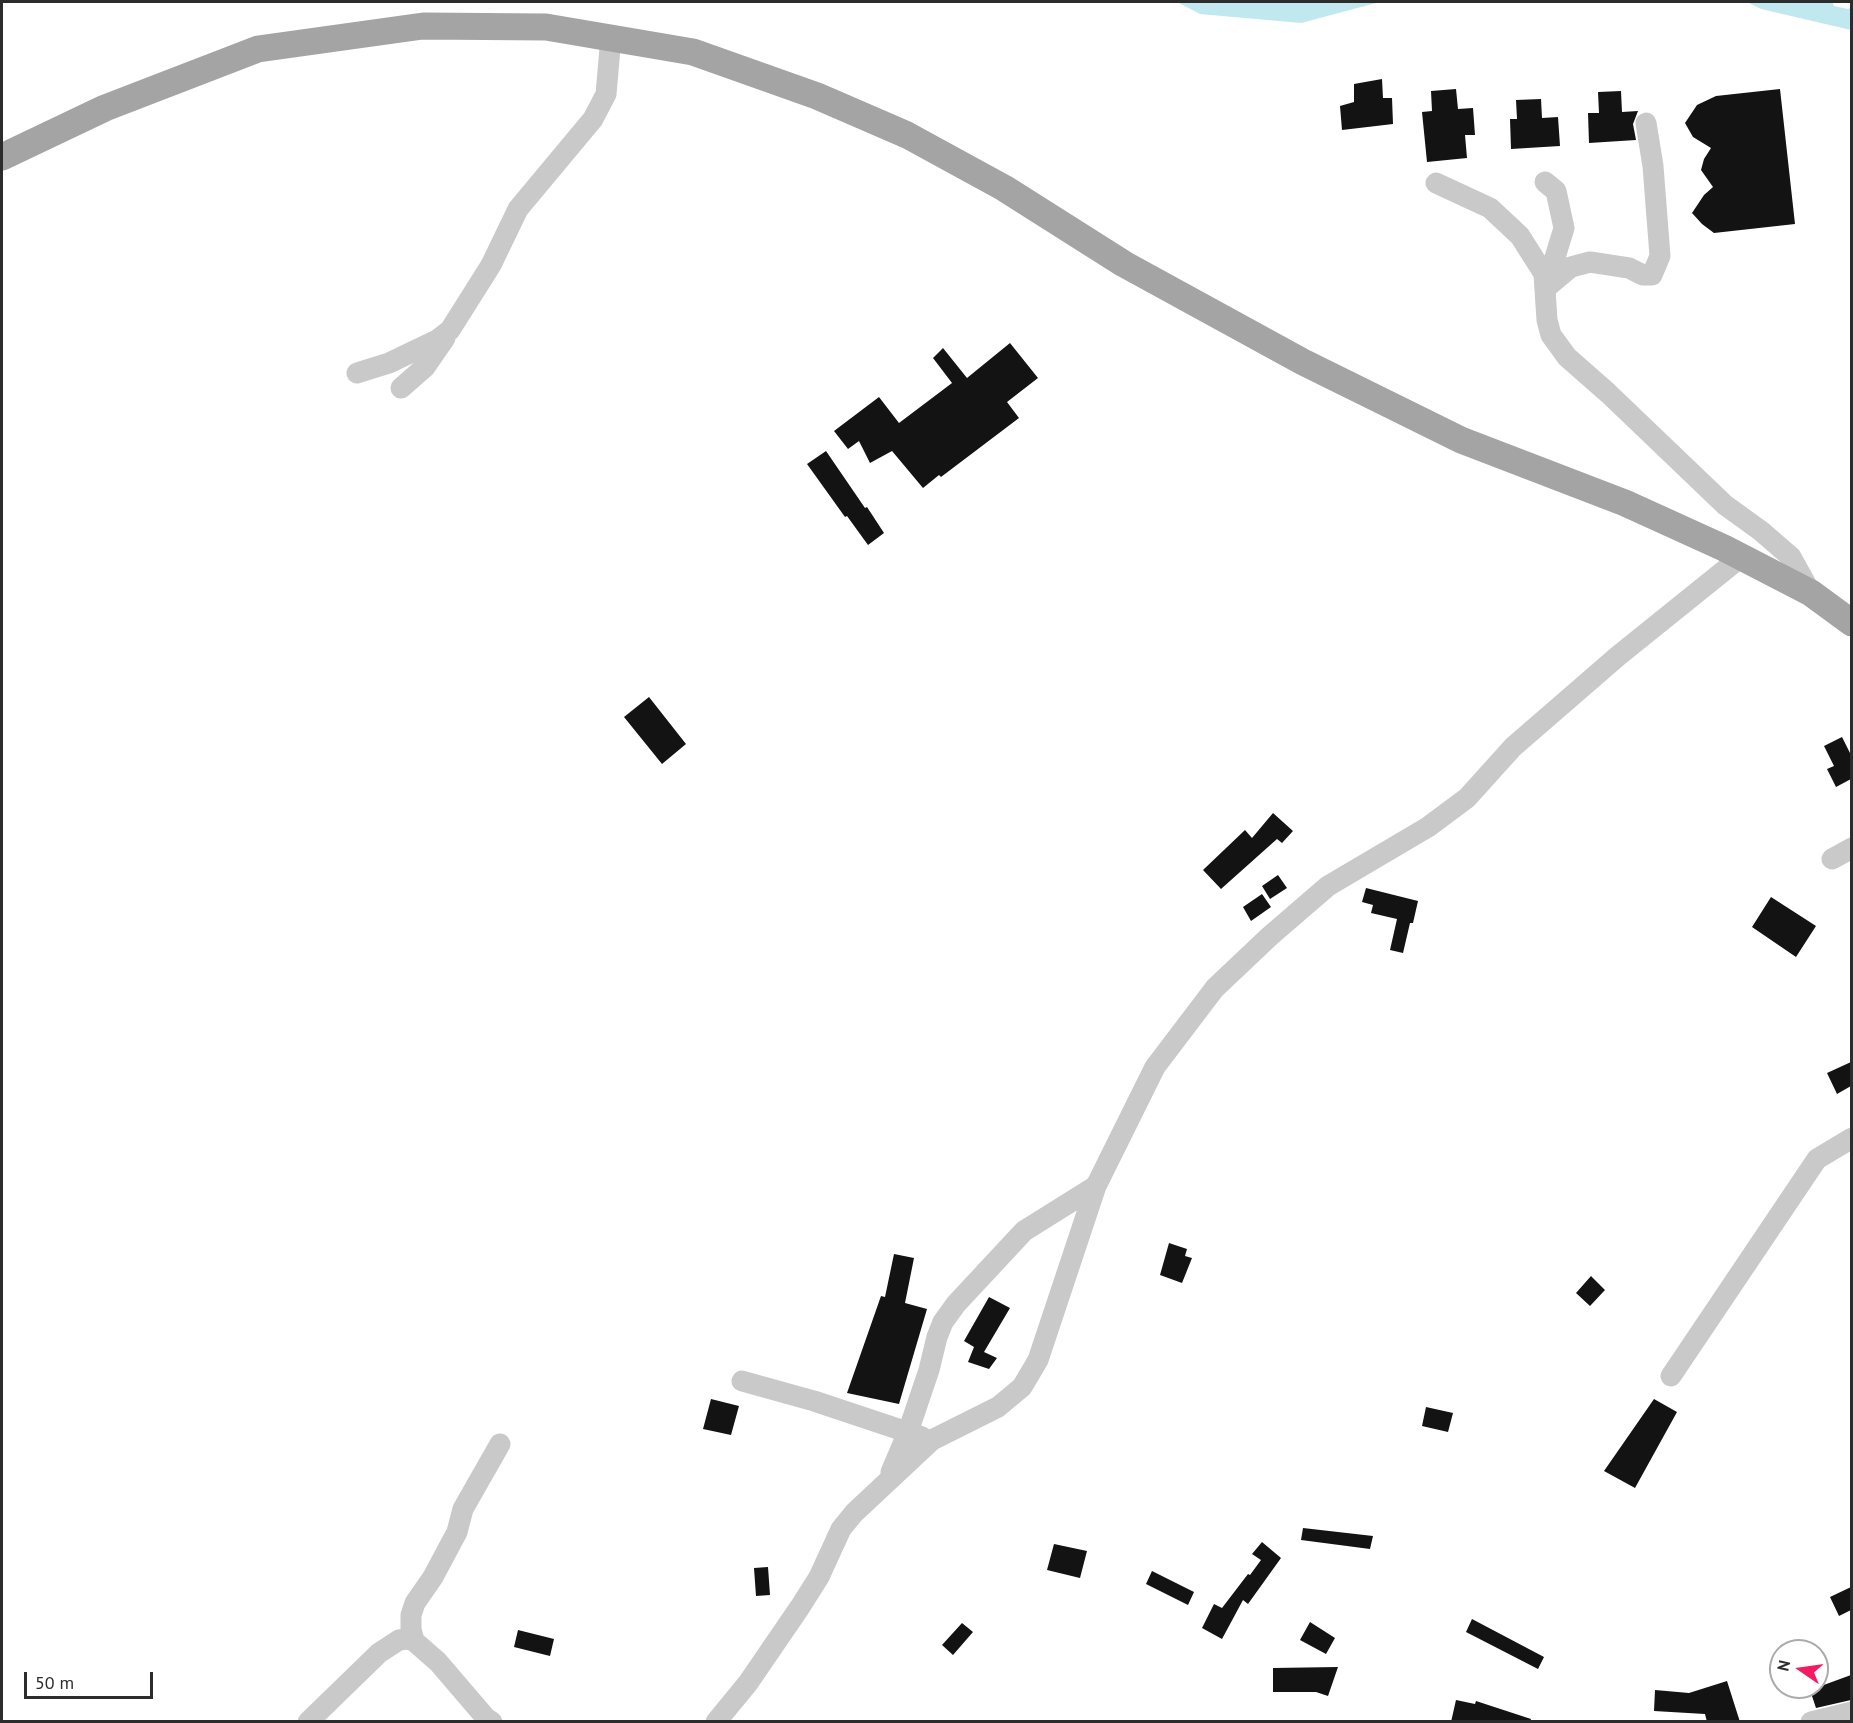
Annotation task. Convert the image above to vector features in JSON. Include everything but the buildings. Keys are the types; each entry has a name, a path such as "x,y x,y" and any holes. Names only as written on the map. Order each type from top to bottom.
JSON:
{"main road":[{"path":"2,157 105,108 258,49 423,26 546,27 693,52 817,96 907,135 1005,188 1124,264 1303,362 1461,440 1625,503 1741,557 1811,593 1851,623"}],"street":[{"path":"401,388 425,367 450,330 491,265 518,209 593,119 606,94 611,37"},
{"path":"1546,288 1571,267 1590,262 1629,268 1642,275 1652,275 1660,256 1653,166 1646,123"},
{"path":"1545,182 1556,191 1564,228 1546,288"},
{"path":"1436,183 1490,208 1520,236 1544,274 1547,320 1551,335 1567,357 1725,505 1791,556 1811,593"},
{"path":"357,373 389,363 437,340 450,330"},
{"path":"716,1722 748,1683 800,1607 819,1577 841,1529 854,1513 932,1440 998,1407 1022,1387 1038,1360 1096,1186 1155,1066 1215,988 1328,886 1428,827 1467,798 1513,747 1618,656 1741,557"},
{"path":"1832,859 1851,848"},
{"path":"1671,1376 1817,1159 1851,1138"},
{"path":"889,1478 908,1432 943,1322 956,1304 1024,1231 1096,1186"},
{"path":"742,1381 814,1401 932,1440"},
{"path":"414,1641 411,1615 415,1603 433,1577 457,1532 463,1509 500,1444"},
{"path":"308,1722 380,1653 399,1640 407,1639 414,1641 438,1662 479,1711 492,1722"},
{"path":"1811,1722 1843,1716"}],"water":[{"path":"1177,2 1380,2 1301,23 1200,14"},
{"path":"1747,2 1832,2 1834,6 1848,9 1851,7 1851,30 1761,9"}]}
